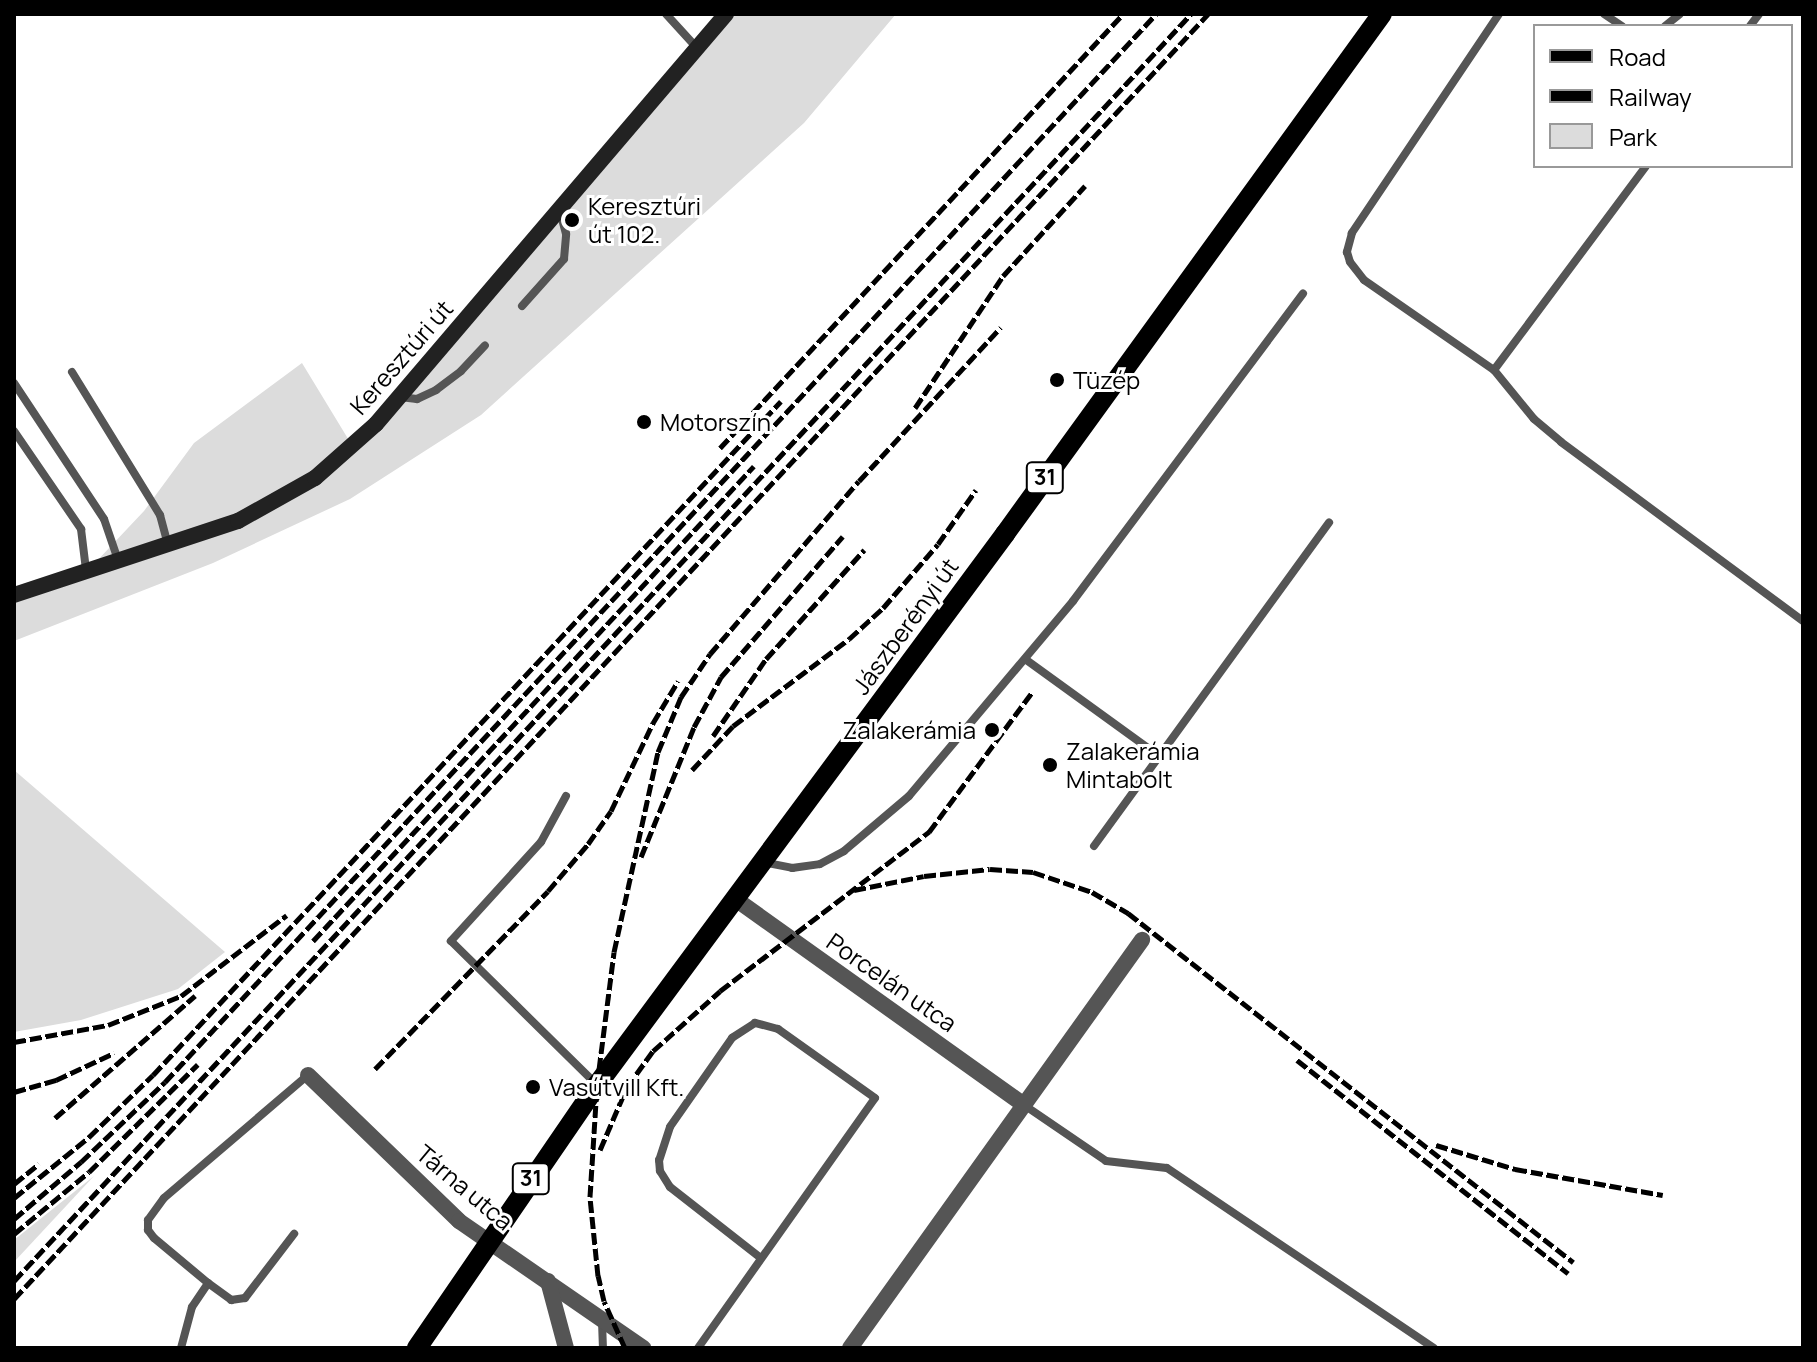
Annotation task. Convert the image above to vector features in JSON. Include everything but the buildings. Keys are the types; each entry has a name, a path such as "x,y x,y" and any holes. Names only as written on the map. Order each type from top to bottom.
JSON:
{"main road":[{"name":"Keresztúri út","path":"14,595 238,521 315,478 376,424 726,14"},
{"name":"Jászberényi út","path":"417,1348 597,1085 1005,534 1377,16"}],"street":[{"name":"Porcelán utca","path":"734,898 1024,1105"},
{"path":"850,1348 1142,940"},
{"name":"Tárna utca","path":"308,1075 459,1221 643,1348"},
{"path":"548,1281 566,1348"}],"lane":[{"path":"666,14 697,48"},
{"path":"1499,14 1352,233 1347,252 1364,280 1494,370 1534,419 1561,442 1803,621"},
{"path":"1494,370 1645,168"},
{"path":"522,306 564,259 566,234 560,208"},
{"path":"762,862 792,868 820,864 844,851 909,796 1025,659 1303,294"},
{"path":"399,397 417,399 436,390 461,371 485,345"},
{"path":"72,372 160,515 168,544"},
{"path":"14,383 104,519 118,560"},
{"path":"14,431 81,529 86,571"},
{"path":"1094,846 1329,522"},
{"path":"1025,659 1159,756"},
{"path":"566,796 541,842 451,941 597,1085"},
{"path":"698,1348 875,1098 778,1029 755,1023 732,1038 670,1127 659,1160 660,1171 670,1187 761,1258"},
{"path":"294,1234 245,1298 231,1300 154,1238 148,1230 148,1220 164,1198 308,1075"},
{"path":"1024,1105 1106,1161 1167,1168 1434,1348"},
{"path":"181,1348 192,1307 208,1283"},
{"path":"602,1318 603,1348"}],"green space":[{"path":"730,14 896,14 804,123 481,415 350,499 213,563 14,641 14,595 94,564 144,511 194,443 302,363 350,442 514,250"},
{"path":"14,770 225,952 178,989 81,1020 14,1032"},
{"path":"94,1176 14,1262 14,1240"}],"railway":[{"path":"720,448 1123,14"},
{"path":"14,1219 81,1162 165,1082 1156,14"},
{"path":"14,1281 1191,14"},
{"path":"14,1299 1208,14"},
{"path":"915,408 1003,276 1085,186"},
{"path":"625,1348 604,1301 598,1276 590,1197 597,1085 614,952 658,752 681,697 710,654 859,481 1001,327"},
{"path":"14,1198 89,1137 153,1075 781,401"},
{"path":"313,941 754,466"},
{"path":"692,770 733,726 849,639 883,608 938,544 976,490"},
{"path":"641,857 694,727 721,677 843,536"},
{"path":"713,736 766,659 864,550"},
{"path":"375,1069 548,891 588,844 611,811 653,723 678,681"},
{"path":"600,1150 627,1087 653,1051 720,991 929,832 1033,691"},
{"path":"854,890 924,876 990,869 1033,872 1092,892 1128,913 1573,1262"},
{"path":"14,1042 108,1025 181,996 287,915"},
{"path":"55,1118 195,996"},
{"path":"14,1092 56,1080 114,1053"},
{"path":"1297,1060 1568,1273"},
{"path":"14,1234 89,1172 198,1064"},
{"path":"1436,1145 1515,1169 1663,1195"},
{"path":"14,1184 39,1164"}],"place":[{"name":"Keresztúri út 102.","path":"572,220"},
{"name":"Tüzép","path":"1057,380"},
{"name":"Motorszín","path":"644,422"},
{"name":"Zalakerámia","path":"992,730"},
{"name":"Zalakerámia Mintabolt","path":"1050,765"},
{"name":"Vasútvill Kft.","path":"533,1087"}]}
